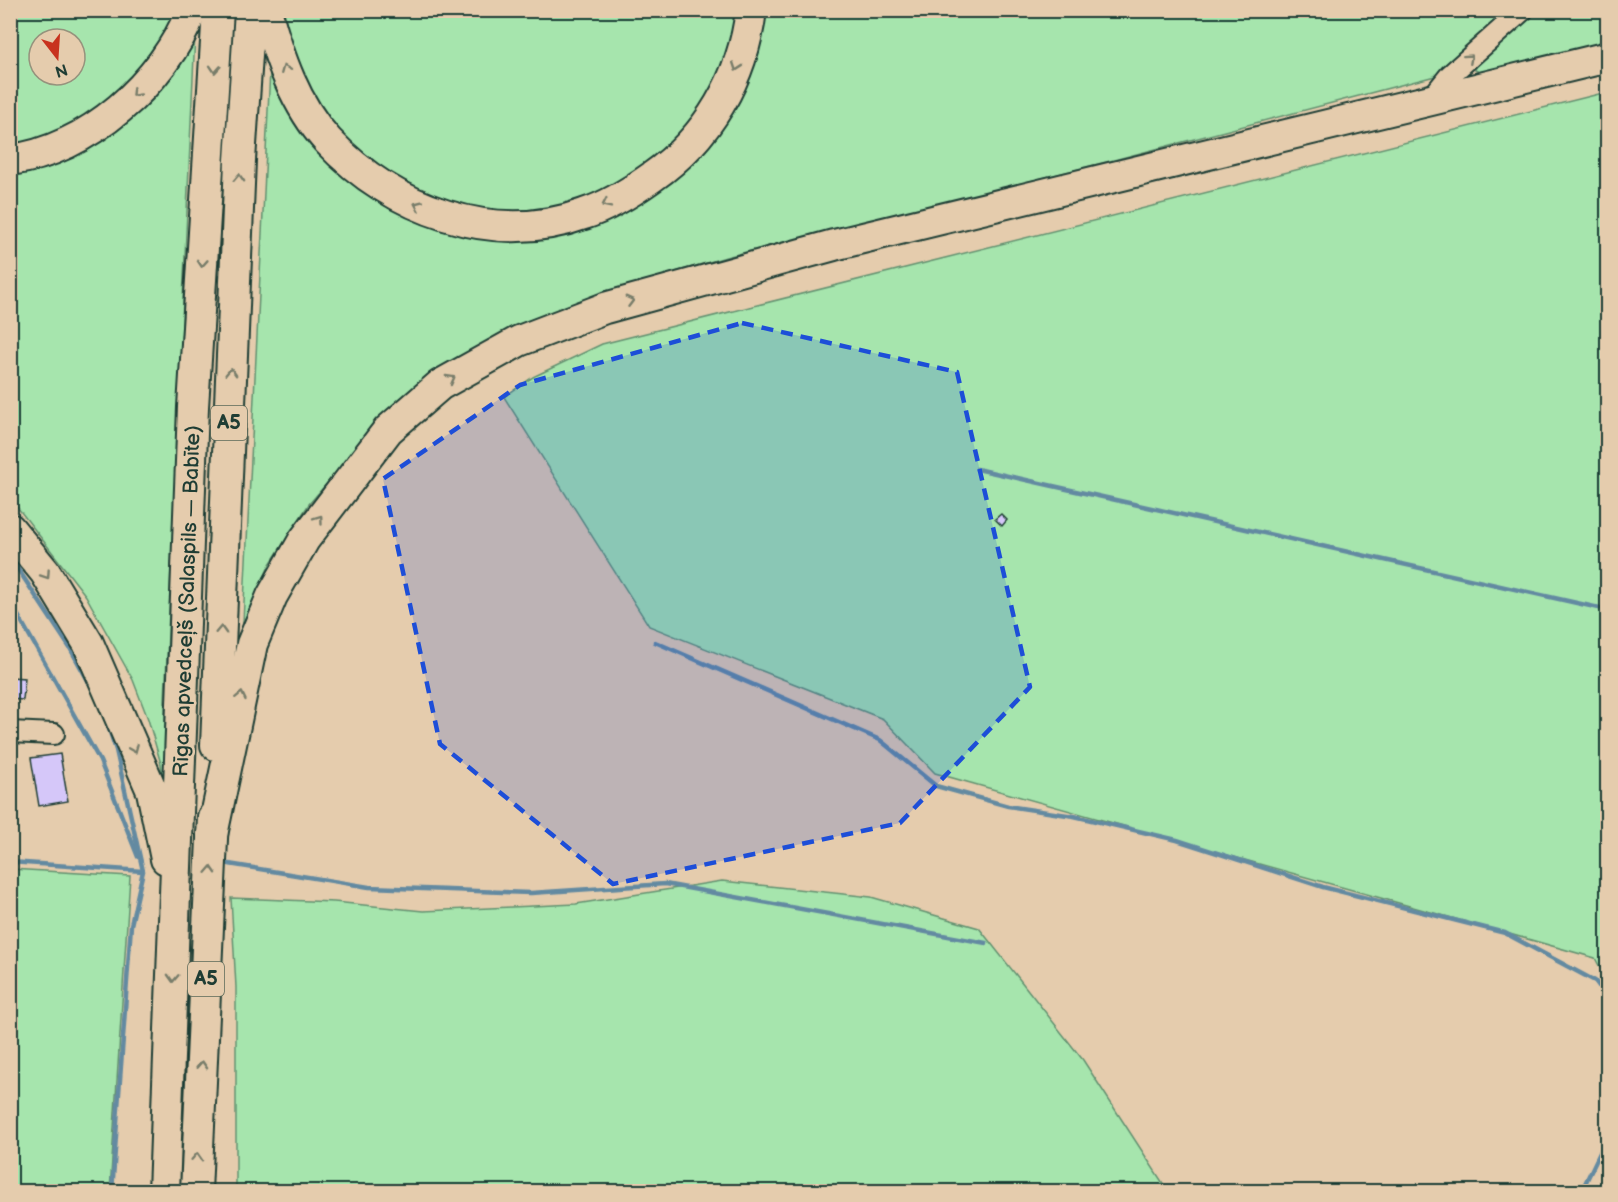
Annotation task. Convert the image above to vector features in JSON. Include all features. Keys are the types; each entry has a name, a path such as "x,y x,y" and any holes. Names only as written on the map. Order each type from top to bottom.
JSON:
{"highway":[{"path":"10,160 26,158 63,145 100,125 131,98 160,66 178,39 192,10"},
{"name":"Rīgas apvedceļš (Salaspils — Babīte)","path":"164,1191 193,407 218,10"},
{"name":"Rīgas apvedceļš (Salaspils — Babīte)","path":"196,1191 240,160 250,10"},
{"path":"266,10 289,79 306,111 327,139 374,182 399,197 435,213 476,222 520,226 553,222 608,205 637,189 668,167 711,121 734,77 748,32 751,10"},
{"path":"212,836 252,644 272,596 304,540 388,430 440,385 519,341 605,308 834,245 1608,57"},
{"path":"10,529 45,572 88,643 152,791 165,851 175,919"}],"street":[{"path":"1429,100 1450,75 1523,10"},
{"path":"10,732 54,734"}],"highlighted area":[{"path":"742,323 957,372 1030,687 900,823 613,884 440,744 383,479 520,385"}],"green space":[{"path":"10,11 184,11 151,61 93,115 53,137 11,149"},
{"path":"284,11 740,11 714,96 662,156 592,200 542,212 493,213 418,195 351,152 302,81 290,42"},
{"path":"762,11 1510,11 1435,76 1110,161 726,257 628,286 381,421 309,504 270,564 243,623 270,70 302,127 478,235 672,179 707,147 736,102"},
{"path":"1538,11 1607,11 1607,44 1487,75 1475,70 1478,61"},
{"path":"195,33 165,700 164,793 161,764 148,719 133,680 86,596 11,499 11,173"},
{"path":"1607,92 1607,981 1595,958 935,773 883,719 649,626 504,397 533,377 602,344"},
{"path":"10,869 130,876 110,1191 11,1191"},
{"path":"722,881 871,897 979,928 1083,1060 1168,1191 236,1191 236,987 231,898 334,902 423,911 576,904"}],"building":[{"path":"1001,514 1007,520 1002,526 995,519"},
{"path":"10,677 25,678 23,700 10,699"},
{"path":"60,754 68,801 39,806 31,758"}],"waterway":[{"path":"977,469 1608,610"},
{"path":"10,557 70,648 91,686"},
{"path":"10,601 100,761 138,857"},
{"path":"655,642 880,740 936,786 1008,806 1074,816 1177,840 1323,887 1505,933 1595,981 1608,998"},
{"path":"108,726 116,750 143,871 131,925 112,1192"},
{"path":"10,862 143,871"},
{"path":"229,864 369,887 531,893 665,884 986,943"},
{"path":"1581,1192 1608,1136"}]}
